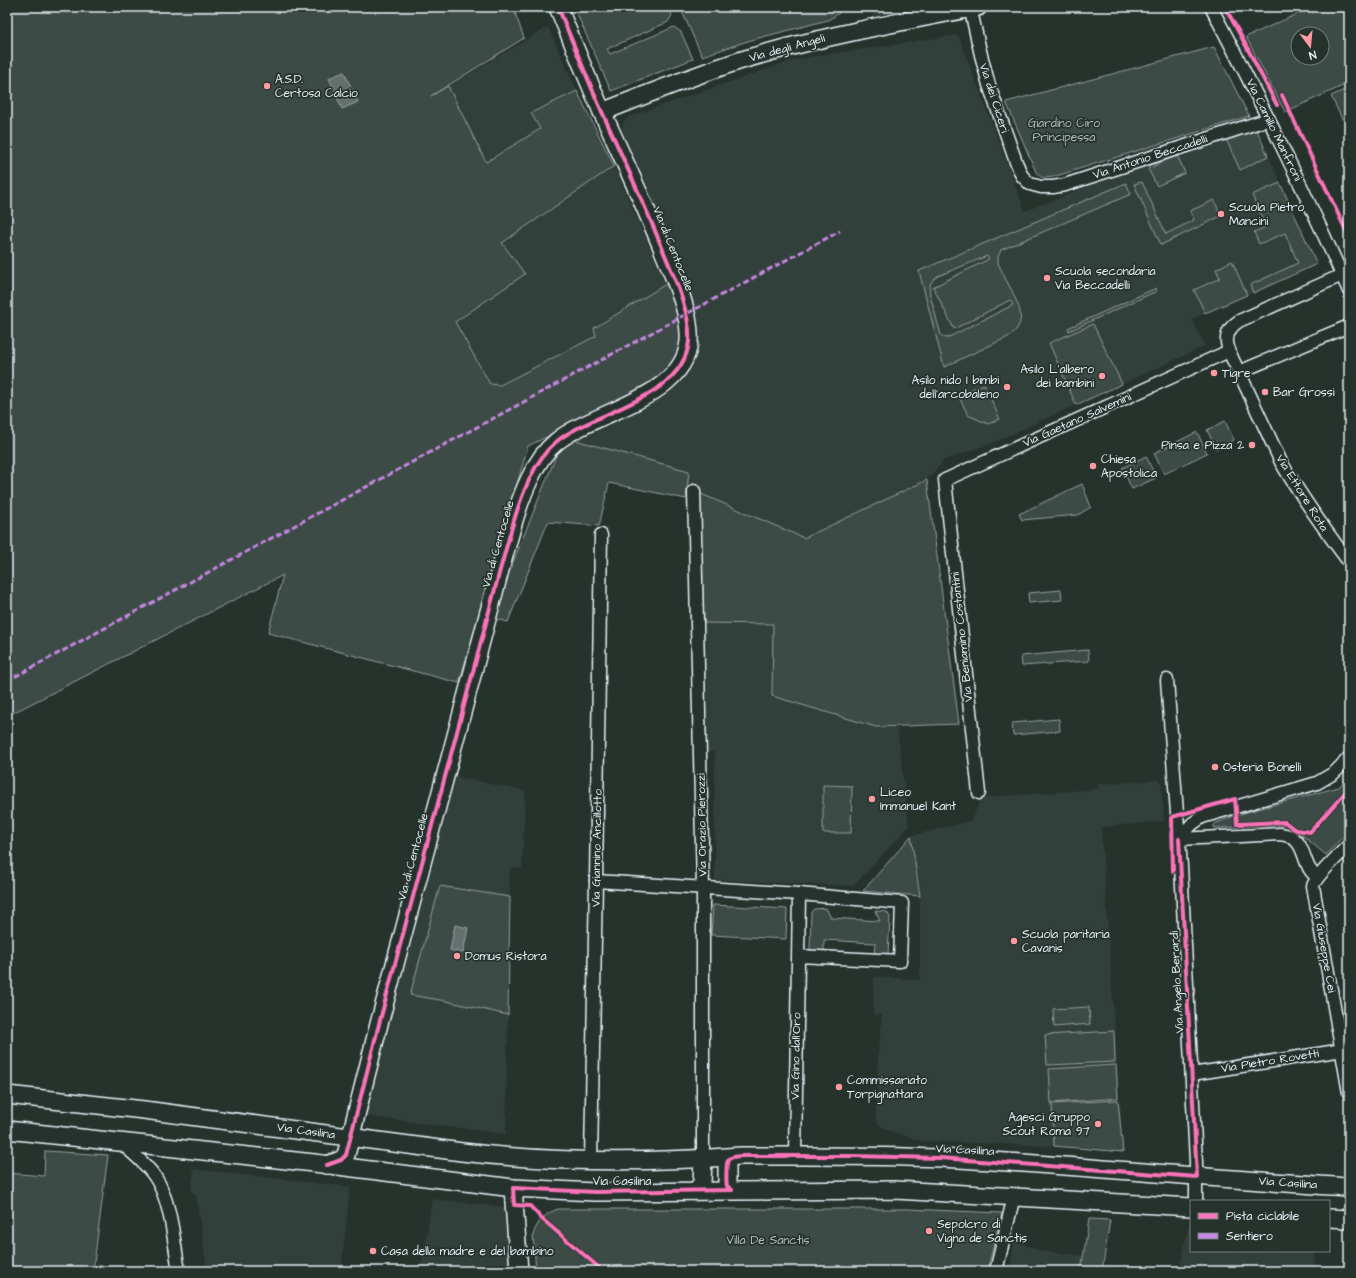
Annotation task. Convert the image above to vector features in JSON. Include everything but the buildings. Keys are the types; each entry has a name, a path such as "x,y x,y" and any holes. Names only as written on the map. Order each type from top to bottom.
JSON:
{"main road":[{"name":"Via di Centocelle","path":"328,1165 345,1158 510,535 530,477 539,461 557,441 664,384 679,368 687,353 689,336 688,324 676,281 558,7"},
{"name":"Via degli Angeli","path":"602,112 706,72 779,50 872,28 973,7"},
{"name":"Via Casilina","path":"7,1095 144,1110 504,1157 563,1160 676,1160 795,1156 933,1158 1052,1165 1197,1177 1349,1187"},
{"name":"Via Casilina","path":"7,1130 328,1165 513,1188 595,1192 895,1190 1190,1207"},
{"path":"732,1157 729,1158 727,1163 726,1183 732,1190"},
{"path":"696,1191 702,1183 703,1159"},
{"path":"513,1188 519,1271"},
{"path":"1330,1218 1349,1219"}],"street":[{"name":"Via dei Ciceri","path":"973,7 981,55 992,96 1018,167 1022,176 1030,184"},
{"name":"Via Camillo Manfroni","path":"1211,7 1269,119 1333,255 1346,274 1349,291"},
{"name":"Via Antonio Beccadelli","path":"1030,184 1046,188 1065,185 1269,119"},
{"path":"1229,351 1226,340 1227,335 1232,326 1236,323 1346,274"},
{"path":"1239,372 1349,326"},
{"name":"Via Gaetano Salvemini","path":"945,480 1229,351"},
{"name":"Via Ettore Rota","path":"1229,351 1281,462 1312,511 1349,562"},
{"name":"Via Beniamino Costantini","path":"945,480 979,794"},
{"name":"Via Orazio Pierozzi","path":"694,491 703,888 703,1159"},
{"name":"Via Giannino Ancillotto","path":"591,1160 601,535"},
{"name":"Via Angelo Berardi","path":"1166,680 1179,839 1197,1177 1196,1200"},
{"path":"1179,839 1192,824 1202,817 1317,783 1334,773 1349,758"},
{"path":"1179,839 1280,834 1286,835 1297,842 1304,853 1311,872 1318,877 1349,845"},
{"name":"Via Giuseppe Cei","path":"1318,877 1313,883 1313,887 1345,1049 1349,1093"},
{"path":"596,881 799,894 902,903 900,961 798,956"},
{"name":"Via Gino dall'Oro","path":"795,1156 799,894"},
{"name":"Via Pietro Rovetti","path":"1192,1074 1345,1049"},
{"path":"119,1142 148,1168 163,1191 171,1222 179,1271"},
{"path":"996,1271 1014,1196"}],"shaded area":[{"path":"869,7 910,7 911,10 873,16"},
{"path":"548,27 577,91 531,113 540,129 485,162 448,86"},
{"path":"958,35 1025,211 1128,171 1257,130 1317,264 1192,319 1205,346 990,444 944,460 927,480 804,538 687,489 689,471 571,439 691,359 697,345 696,324 622,130 623,123 628,117 797,59"},
{"path":"344,72 358,102 342,109 329,78"},
{"path":"614,166 666,284 594,328 596,335 500,385 490,384 476,362 454,321 525,274 502,243"},
{"path":"704,623 773,624 876,727 897,726 909,826 853,886 715,880 715,752 705,752"},
{"name":"Domus Ristora","path":"452,776 525,791 522,868 510,868 506,1134 365,1116"},
{"name":"Scuola paritaria Cavanis","path":"1161,780 1164,821 1101,827 1123,1152 1054,1146 921,1141 885,1129 876,1122 878,1059 882,1015 873,1014 874,977 920,980 920,890 911,836 971,821 981,798 1098,789 1098,784"},
{"path":"455,925 468,928 463,953 450,950"},
{"path":"194,1169 350,1187 341,1271 207,1271 196,1195 191,1191"},
{"path":"432,1199 505,1207 512,1271 421,1271"},
{"path":"1190,1228 1190,1252 1315,1252 1314,1271 1179,1271 1188,1229"},
{"path":"1014,1241 1042,1251 1084,1256 1081,1271 1010,1271"}],"green space":[{"path":"7,7 513,7 524,38 431,96 448,86 486,162 540,129 531,113 577,91 614,166 502,243 525,274 455,322 490,384 500,385 596,336 594,328 666,284 679,310 682,333 680,351 660,381 528,446 459,683 268,633 283,575 7,716"},
{"path":"574,7 669,7 672,15 668,22 607,49 610,54 674,27 681,32 693,59 611,91"},
{"path":"680,7 843,7 838,14 828,20 751,40 702,56"},
{"path":"1313,7 1349,7 1349,83 1285,112 1246,37"},
{"name":"Giardino Ciro Principessa","path":"1214,47 1249,116 1053,177 1043,178 1036,172 1006,102"},
{"path":"1349,88 1349,116 1342,119 1331,96"},
{"path":"1257,130 1268,156 1240,170 1226,139"},
{"path":"1177,155 1185,173 1157,186 1148,169"},
{"path":"1142,182 1166,234 1194,220 1190,211 1214,200 1221,216 1161,245 1134,184"},
{"path":"1126,183 1131,194 1001,250 998,257 998,263 1020,310 1020,321 1018,326 1008,337 944,367 919,271","holes":["987,256 989,259 933,287 954,329 1010,300 1013,305 947,338 943,337 941,335 930,295 930,286 932,282 938,276"]},
{"path":"1280,183 1317,264 1253,293 1250,285 1298,263 1285,233 1259,244 1254,232 1266,227 1252,195"},
{"path":"1232,261 1247,295 1205,313 1194,290 1220,278 1216,269"},
{"path":"1156,288 1157,291 1069,331 1068,328"},
{"path":"1093,324 1122,384 1076,405 1049,343"},
{"path":"984,384 1000,419 988,424 968,415 958,395"},
{"path":"1225,421 1234,440 1216,449 1207,430"},
{"path":"1197,432 1207,453 1164,474 1154,453"},
{"path":"571,439 689,471 686,499 609,483 599,526 548,522 508,622 491,617 560,446"},
{"path":"1146,456 1156,478 1132,489 1122,468"},
{"path":"927,480 959,724 876,727 772,696 773,624 704,623 699,493 804,538"},
{"path":"1082,484 1091,507 1078,515 1022,520 1019,514"},
{"path":"1061,590 1062,600 1029,603 1028,593"},
{"path":"1088,650 1089,661 1022,666 1021,656"},
{"path":"1059,719 1060,731 1013,735 1012,723"},
{"path":"1349,776 1349,830 1326,855 1290,825 1214,827 1214,824 1236,815 1339,787"},
{"path":"823,785 852,786 851,833 823,833"},
{"path":"911,836 920,896 863,891"},
{"path":"440,886 510,897 508,1015 446,1001 410,995"},
{"path":"713,905 787,909 786,939 711,935"},
{"path":"826,908 831,918 880,921 875,911 887,912 890,917 888,954 874,954 875,943 824,940 824,951 810,950 811,912 814,909"},
{"path":"1089,1007 1090,1024 1054,1027 1053,1009"},
{"path":"1114,1031 1115,1062 1047,1065 1045,1035"},
{"path":"1116,1065 1118,1098 1051,1103 1049,1069"},
{"path":"1118,1100 1123,1152 1054,1146 1052,1104"},
{"path":"45,1151 108,1155 93,1271 7,1271 7,1173 44,1176"},
{"name":"Villa De Sanctis","path":"558,1209 907,1209 1002,1213 987,1271 536,1271 533,1235 542,1219 549,1213"},
{"path":"1089,1219 1110,1220 1102,1271 1081,1271"}],"marked path":[{"path":"7,681 840,231"}],"cycle path":[{"path":"327,1165 341,1160 346,1155 389,985 495,588 513,523 532,473 548,450 556,442 572,431 634,402 654,390 671,377 683,361 689,341 688,320 682,297 658,237 591,87 558,7"},
{"path":"1225,7 1277,105"},
{"path":"1282,95 1349,237"},
{"path":"1296,830 1310,832 1349,788"},
{"path":"1173,871 1172,817 1235,799 1237,824 1285,822 1294,829"},
{"path":"732,1190 727,1186 727,1162 731,1158 741,1156 940,1158 1197,1177 1179,839"},
{"path":"603,1271 542,1219 530,1206 514,1205 513,1188 595,1192 732,1190"}],"place":[{"name":"A.S.D. Certosa Calcio","path":"267,86"},
{"name":"Scuola Pietro Mancini","path":"1221,214"},
{"name":"Scuola secondaria Via Beccadelli","path":"1047,278"},
{"name":"Tigre","path":"1214,373"},
{"name":"Asilo L'albero dei bambini","path":"1102,376"},
{"name":"Asilo nido I bimbi dell'arcobaleno","path":"1007,387"},
{"name":"Bar Grossi","path":"1265,392"},
{"name":"Pinsa e Pizza 2","path":"1252,445"},
{"name":"Chiesa Apostolica","path":"1093,466"},
{"name":"Osteria Bonelli","path":"1215,767"},
{"name":"Liceo Immanuel Kant","path":"872,799"},
{"name":"Scuola paritaria Cavanis","path":"1014,941"},
{"name":"Domus Ristora","path":"457,956"},
{"name":"Commissariato Torpignattara","path":"839,1087"},
{"name":"Agesci Gruppo Scout Roma 97","path":"1098,1124"},
{"name":"Sepolcro di Vigna de Sanctis","path":"929,1231"},
{"name":"Casa della madre e del bambino","path":"373,1251"}]}
